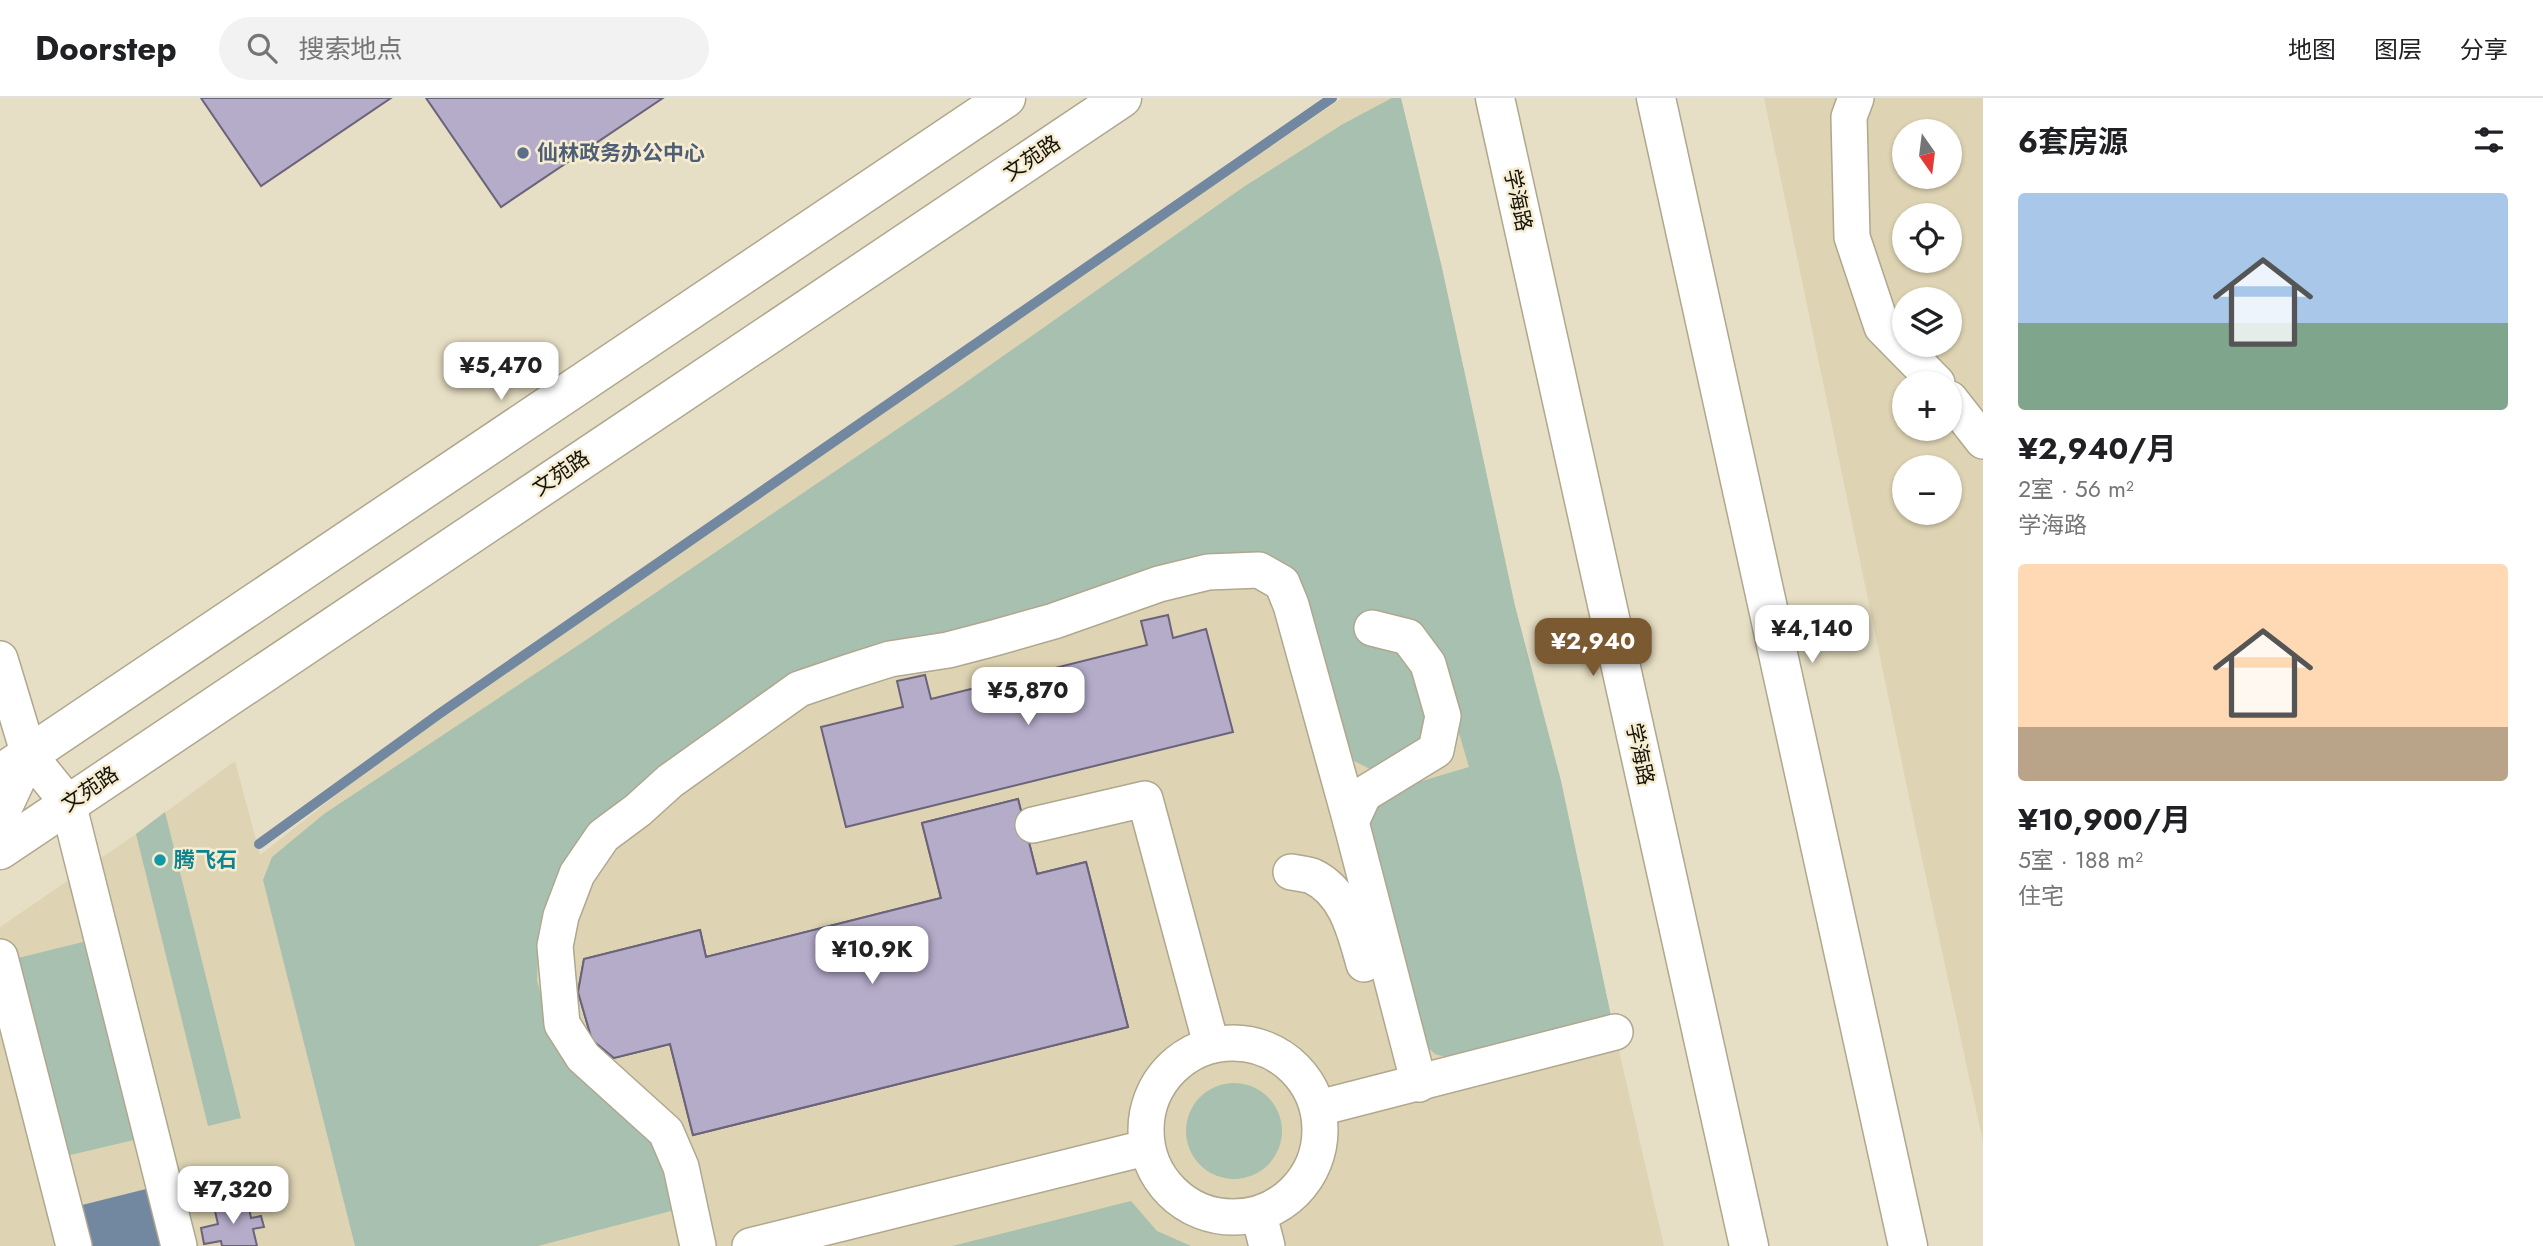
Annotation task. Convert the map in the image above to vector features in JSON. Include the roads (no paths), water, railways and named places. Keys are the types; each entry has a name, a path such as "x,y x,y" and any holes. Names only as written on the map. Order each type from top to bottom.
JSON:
{"main road":[{"path":"15,764 1006,98"},
{"name":"文苑路","path":"0,850 1122,98"},
{"name":"学海路","path":"1495,98 1749,1246"},
{"path":"1656,98 1908,1246"}],"street":[{"path":"1856,98 1849,117 1852,237 1882,327 1925,371"},
{"path":"1962,413 1983,441"},
{"path":"698,1246 681,1167 666,1132 583,1057 562,1024 555,946 561,916 576,874 603,836 638,810 670,781 799,689 890,659 948,650 1054,621 1159,584 1208,572 1259,570 1282,583 1291,605 1351,822 1408,1086"},
{"path":"1351,822 1364,794 1436,750 1443,716 1428,664 1408,637 1372,628"},
{"path":"0,659 15,764 0,817"},
{"path":"15,764 68,803 179,1246"},
{"path":"1034,825 1145,799 1211,1044"},
{"path":"1291,872 1312,876 1333,892 1352,922 1408,1086"},
{"path":"0,957 74,1246"},
{"path":"1319,1108 1615,1032"},
{"path":"1211,1044 1257,1045 1297,1068 1319,1108 1318,1154 1295,1194 1263,1230 1208,1215 1169,1191 1145,1149 1147,1105 1171,1066 1211,1044"},
{"path":"750,1246 1145,1149"}],"water":[{"path":"154,1187 169,1246 88,1246 78,1206"}],"waterway":[{"path":"259,844 439,714 1332,98"}],"place":[{"name":"仙林政务办公中心","path":"523,153"},
{"name":"腾飞石","path":"160,860"}]}
